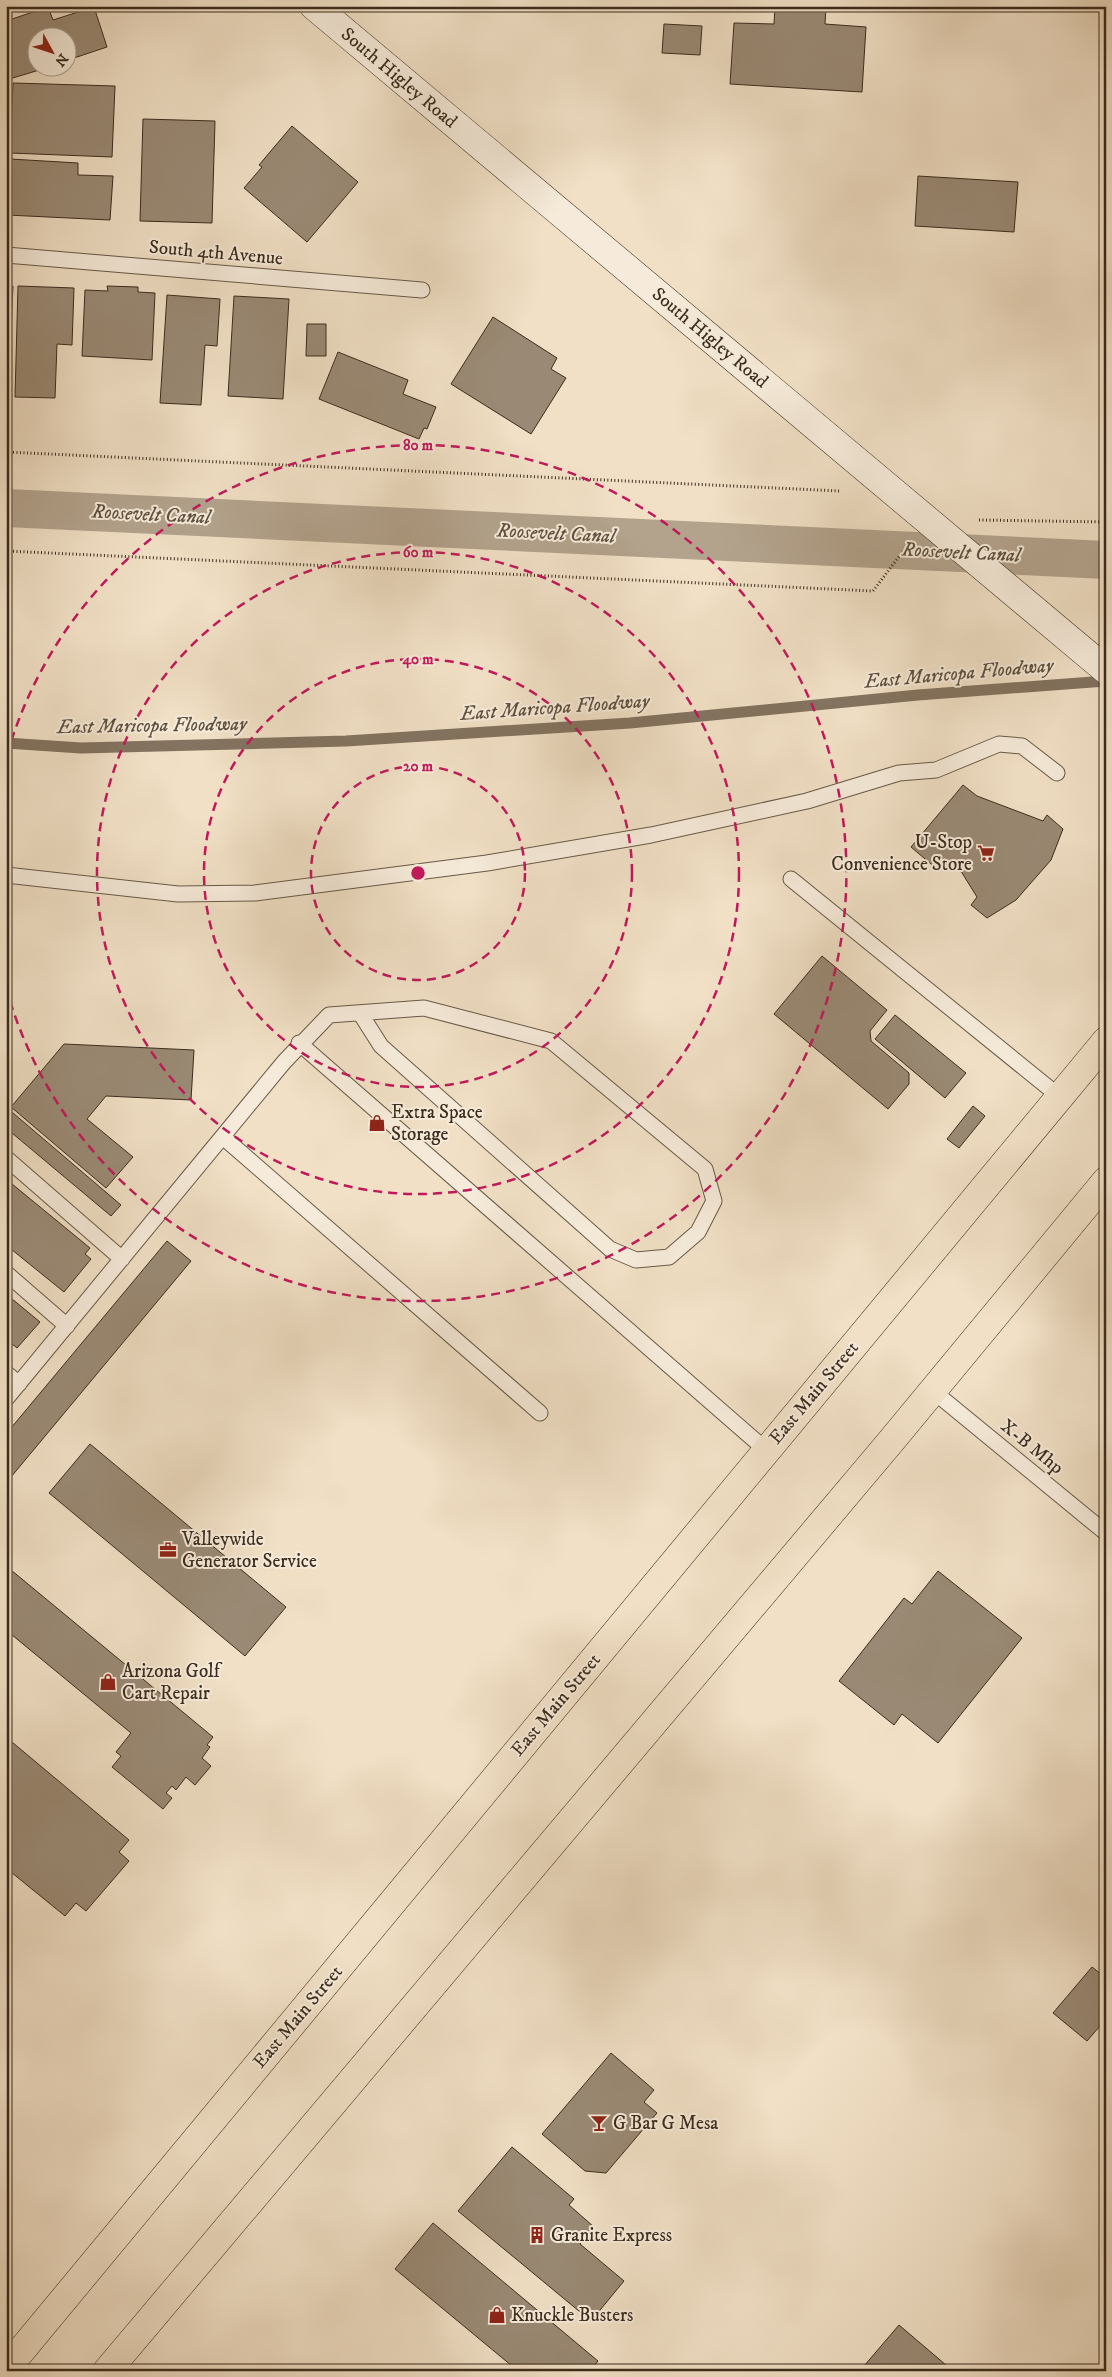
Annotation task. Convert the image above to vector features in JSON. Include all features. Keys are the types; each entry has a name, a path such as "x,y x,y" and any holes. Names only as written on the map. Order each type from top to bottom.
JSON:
{"main road":[{"name":"South Higley Road","path":"314,6 1106,670"},
{"name":"East Main Street","path":"6,2369 1106,1041"},
{"path":"107,2371 933,1391 1106,1181"}],"lane":[{"name":"South 4th Avenue","path":"6,255 422,290"},
{"path":"6,875 178,894 255,893 486,863 651,835 807,801 899,773 936,770 998,744 1022,746 1057,773"},
{"path":"791,879 1060,1097"},
{"path":"6,1400 299,1043 328,1015 360,1012 424,1008 551,1041 705,1170 714,1201 698,1232 669,1257 636,1260 610,1249 381,1046 360,1012"},
{"path":"299,1043 766,1450"},
{"path":"223,1136 540,1412"},
{"path":"6,1158 122,1259"},
{"path":"6,1273 67,1326"},
{"path":"6,1373 19,1384"},
{"name":"X-B Mhp","path":"933,1391 1106,1533"}],"path":[{"path":"6,452 846,491"},
{"path":"976,520 1106,522"},
{"path":"6,551 873,591 907,545"}],"building":[{"path":"775,6 826,6 825,24 866,27 862,92 730,84 734,23 774,24"},
{"path":"48,7 53,20 94,7 107,47 78,57 78,28 28,28 28,73 6,80 6,21"},
{"path":"664,24 702,26 700,55 662,53"},
{"path":"13,83 115,86 112,157 10,153"},
{"path":"143,119 215,121 212,223 140,221"},
{"path":"292,126 358,182 307,242 244,188 262,167 259,165"},
{"path":"10,159 78,163 78,175 113,176 110,220 7,215 9,193 6,193 6,174 9,175"},
{"path":"918,176 1018,182 1014,232 915,226"},
{"path":"6,285 13,286 10,351 6,351"},
{"path":"18,286 74,288 72,345 57,344 55,398 15,397"},
{"path":"107,286 138,287 138,292 155,293 152,360 82,356 85,290 108,291"},
{"path":"167,295 220,299 217,346 205,345 201,405 160,403"},
{"path":"234,296 289,299 283,399 228,396"},
{"path":"493,317 557,358 551,369 566,378 531,434 451,384"},
{"path":"307,324 326,324 326,356 306,356"},
{"path":"338,352 408,380 403,394 436,407 427,429 424,428 419,439 319,399"},
{"name":"U-Stop Convenience Store","path":"963,785 977,796 1043,821 1047,815 1063,829 1051,860 1016,900 987,918 971,905 977,897 954,860 938,870 911,847"},
{"path":"822,956 887,1010 870,1031 871,1041 909,1073 909,1084 888,1109 774,1014"},
{"path":"895,1015 966,1073 945,1098 875,1039"},
{"path":"64,1044 194,1050 191,1100 106,1096 87,1119 133,1157 106,1188 11,1107"},
{"path":"973,1106 985,1116 959,1148 947,1139"},
{"path":"6,1107 121,1205 111,1216 6,1128"},
{"path":"6,1179 90,1248 85,1254 91,1259 64,1292 6,1245"},
{"path":"167,1241 191,1261 6,1483 6,1434"},
{"path":"6,1294 40,1322 17,1348 6,1339"},
{"name":"Valleywide Generator Service","path":"90,1444 286,1607 245,1656 49,1493"},
{"name":"Arizona Golf Cart Repair","path":"11,1570 213,1737 207,1745 210,1747 202,1758 211,1766 195,1785 186,1777 176,1790 172,1786 166,1793 172,1798 163,1809 112,1767 121,1756 116,1752 131,1733 6,1630 6,1576"},
{"path":"938,1571 1022,1638 938,1743 902,1714 894,1725 839,1681 904,1598 912,1604"},
{"path":"6,1737 129,1840 119,1852 129,1861 86,1911 76,1903 65,1916 6,1868"},
{"path":"1092,1967 1106,1978 1106,2019 1087,2041 1053,2013"},
{"name":"G Bar G Mesa","path":"611,2053 654,2090 644,2102 657,2113 606,2173 585,2171 542,2134"},
{"name":"Granite Express","path":"512,2147 574,2199 569,2205 594,2227 580,2244 624,2281 591,2321 458,2211"},
{"name":"Knuckle Busters","path":"433,2223 598,2361 590,2371 518,2371 395,2269"},
{"path":"899,2325 953,2371 870,2371 864,2366"}],"waterway":[{"name":"Roosevelt Canal","path":"6,508 1106,560"},
{"name":"East Maricopa Floodway","path":"6,743 81,748 346,741 630,723 918,695 1106,681"}],"place":[{"name":"U-Stop Convenience Store","path":"986,853"},
{"name":"Extra Space Storage","path":"377,1123"},
{"name":"Valleywide Generator Service","path":"168,1550"},
{"name":"Arizona Golf Cart Repair","path":"108,1682"},
{"name":"G Bar G Mesa","path":"599,2123"},
{"name":"Granite Express","path":"537,2235"},
{"name":"Knuckle Busters","path":"497,2315"}]}
